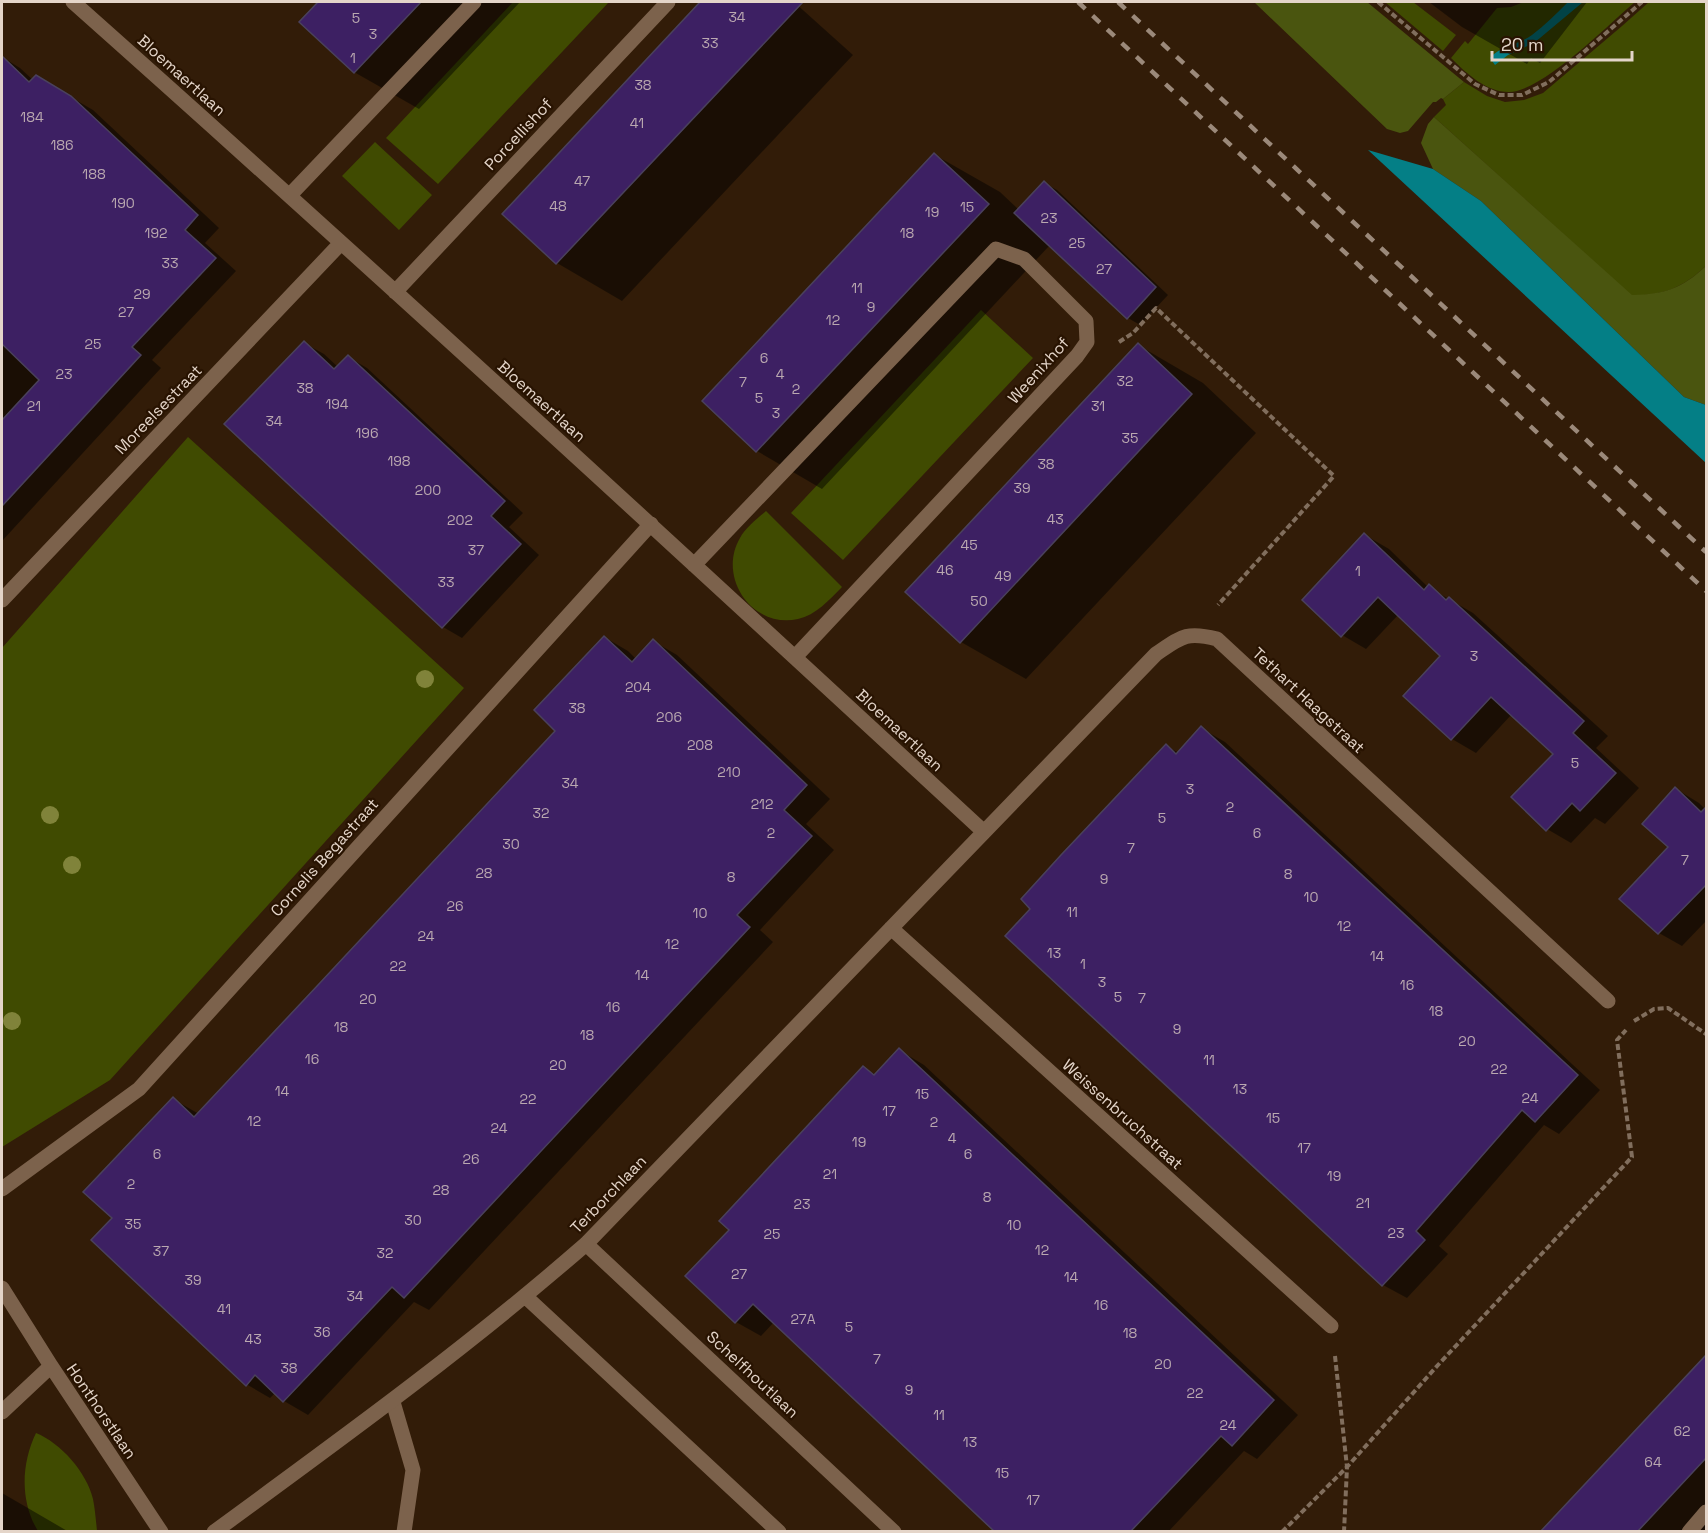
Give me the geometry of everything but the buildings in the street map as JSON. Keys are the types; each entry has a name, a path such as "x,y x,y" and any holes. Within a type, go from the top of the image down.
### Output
{"street":[{"name":"Bloemaertlaan","path":"72,2 290,195 984,832"},
{"path":"290,195 474,2"},
{"name":"Porcellishof","path":"395,292 668,2"},
{"name":"Moreelsestraat","path":"2,600 341,243"},
{"name":"Weenixhof","path":"694,565 996,249 1024,259 1086,321 1087,342 1077,356 795,657"},
{"name":"Cornelis Begastraat","path":"2,1189 139,1089 651,524"},
{"path":"984,832 1156,654 1181,637 1199,634 1209,637"},
{"name":"Tethart Haagstraat","path":"1209,637 1217,639 1608,1001"},
{"name":"Terborchlaan","path":"214,1532 393,1402 526,1297 586,1244 984,832"},
{"name":"Weissenbruchstraat","path":"891,928 1331,1326"},
{"name":"Schelfhoutlaan","path":"586,1244 894,1532"},
{"path":"2,1288 51,1366"},
{"path":"526,1297 779,1532"},
{"name":"Honthorstlaan","path":"2,1412 51,1366 160,1532"},
{"path":"393,1402 413,1470 404,1532"},
{"path":"1689,1532 1707,1512"}],"path":[{"path":"1378,2 1475,84 1499,95 1522,95 1549,82 1642,2"},
{"path":"1087,342 1112,347 1133,333 1156,308 1334,476 1222,599 1212,615 1209,637"},
{"path":"1282,1532 1347,1467 1438,1365 1632,1157 1617,1040 1632,1023 1654,1009 1668,1008 1707,1034"},
{"path":"1331,1326 1347,1467 1344,1532"}],"green space":[{"path":"513,2 609,2 438,184 386,138"},
{"path":"1254,2 1367,2 1464,82 1443,99 1433,102 1408,131 1400,133 1387,129"},
{"path":"1385,2 1413,2 1456,35 1443,51"},
{"path":"1524,2 1635,2 1575,55 1539,81 1523,89 1509,92 1492,89 1470,75 1451,58 1465,41 1468,44 1497,8 1511,7"},
{"path":"1649,2 1706,2 1706,266 1689,280 1672,289 1654,294 1632,296 1434,117 1446,105 1443,99 1464,82 1487,96 1505,102 1524,100 1543,93"},
{"path":"1434,117 1632,295 1672,289 1689,280 1706,266 1706,405 1684,397 1481,201 1433,169 1421,143 1428,124"},
{"path":"375,142 432,195 399,230 342,176"},
{"path":"981,310 1033,358 843,560 791,513"},
{"path":"188,437 464,688 110,1080 2,1147 2,648"},
{"path":"766,511 842,587 822,606 805,617 781,620 766,616 753,608 743,597 736,583 733,569 734,553 740,538 748,527"},
{"path":"36,1433 55,1444 79,1469 93,1499 97,1531 38,1531 28,1508 25,1483 27,1457"}],"water":[{"path":"1568,2 1583,2 1534,43 1508,55 1495,65 1490,58 1494,54 1532,35"},
{"path":"1368,150 1433,169 1481,201 1684,397 1706,405 1706,463"}],"railway":[{"path":"1078,2 1706,591"},
{"path":"1118,2 1706,552"}]}
